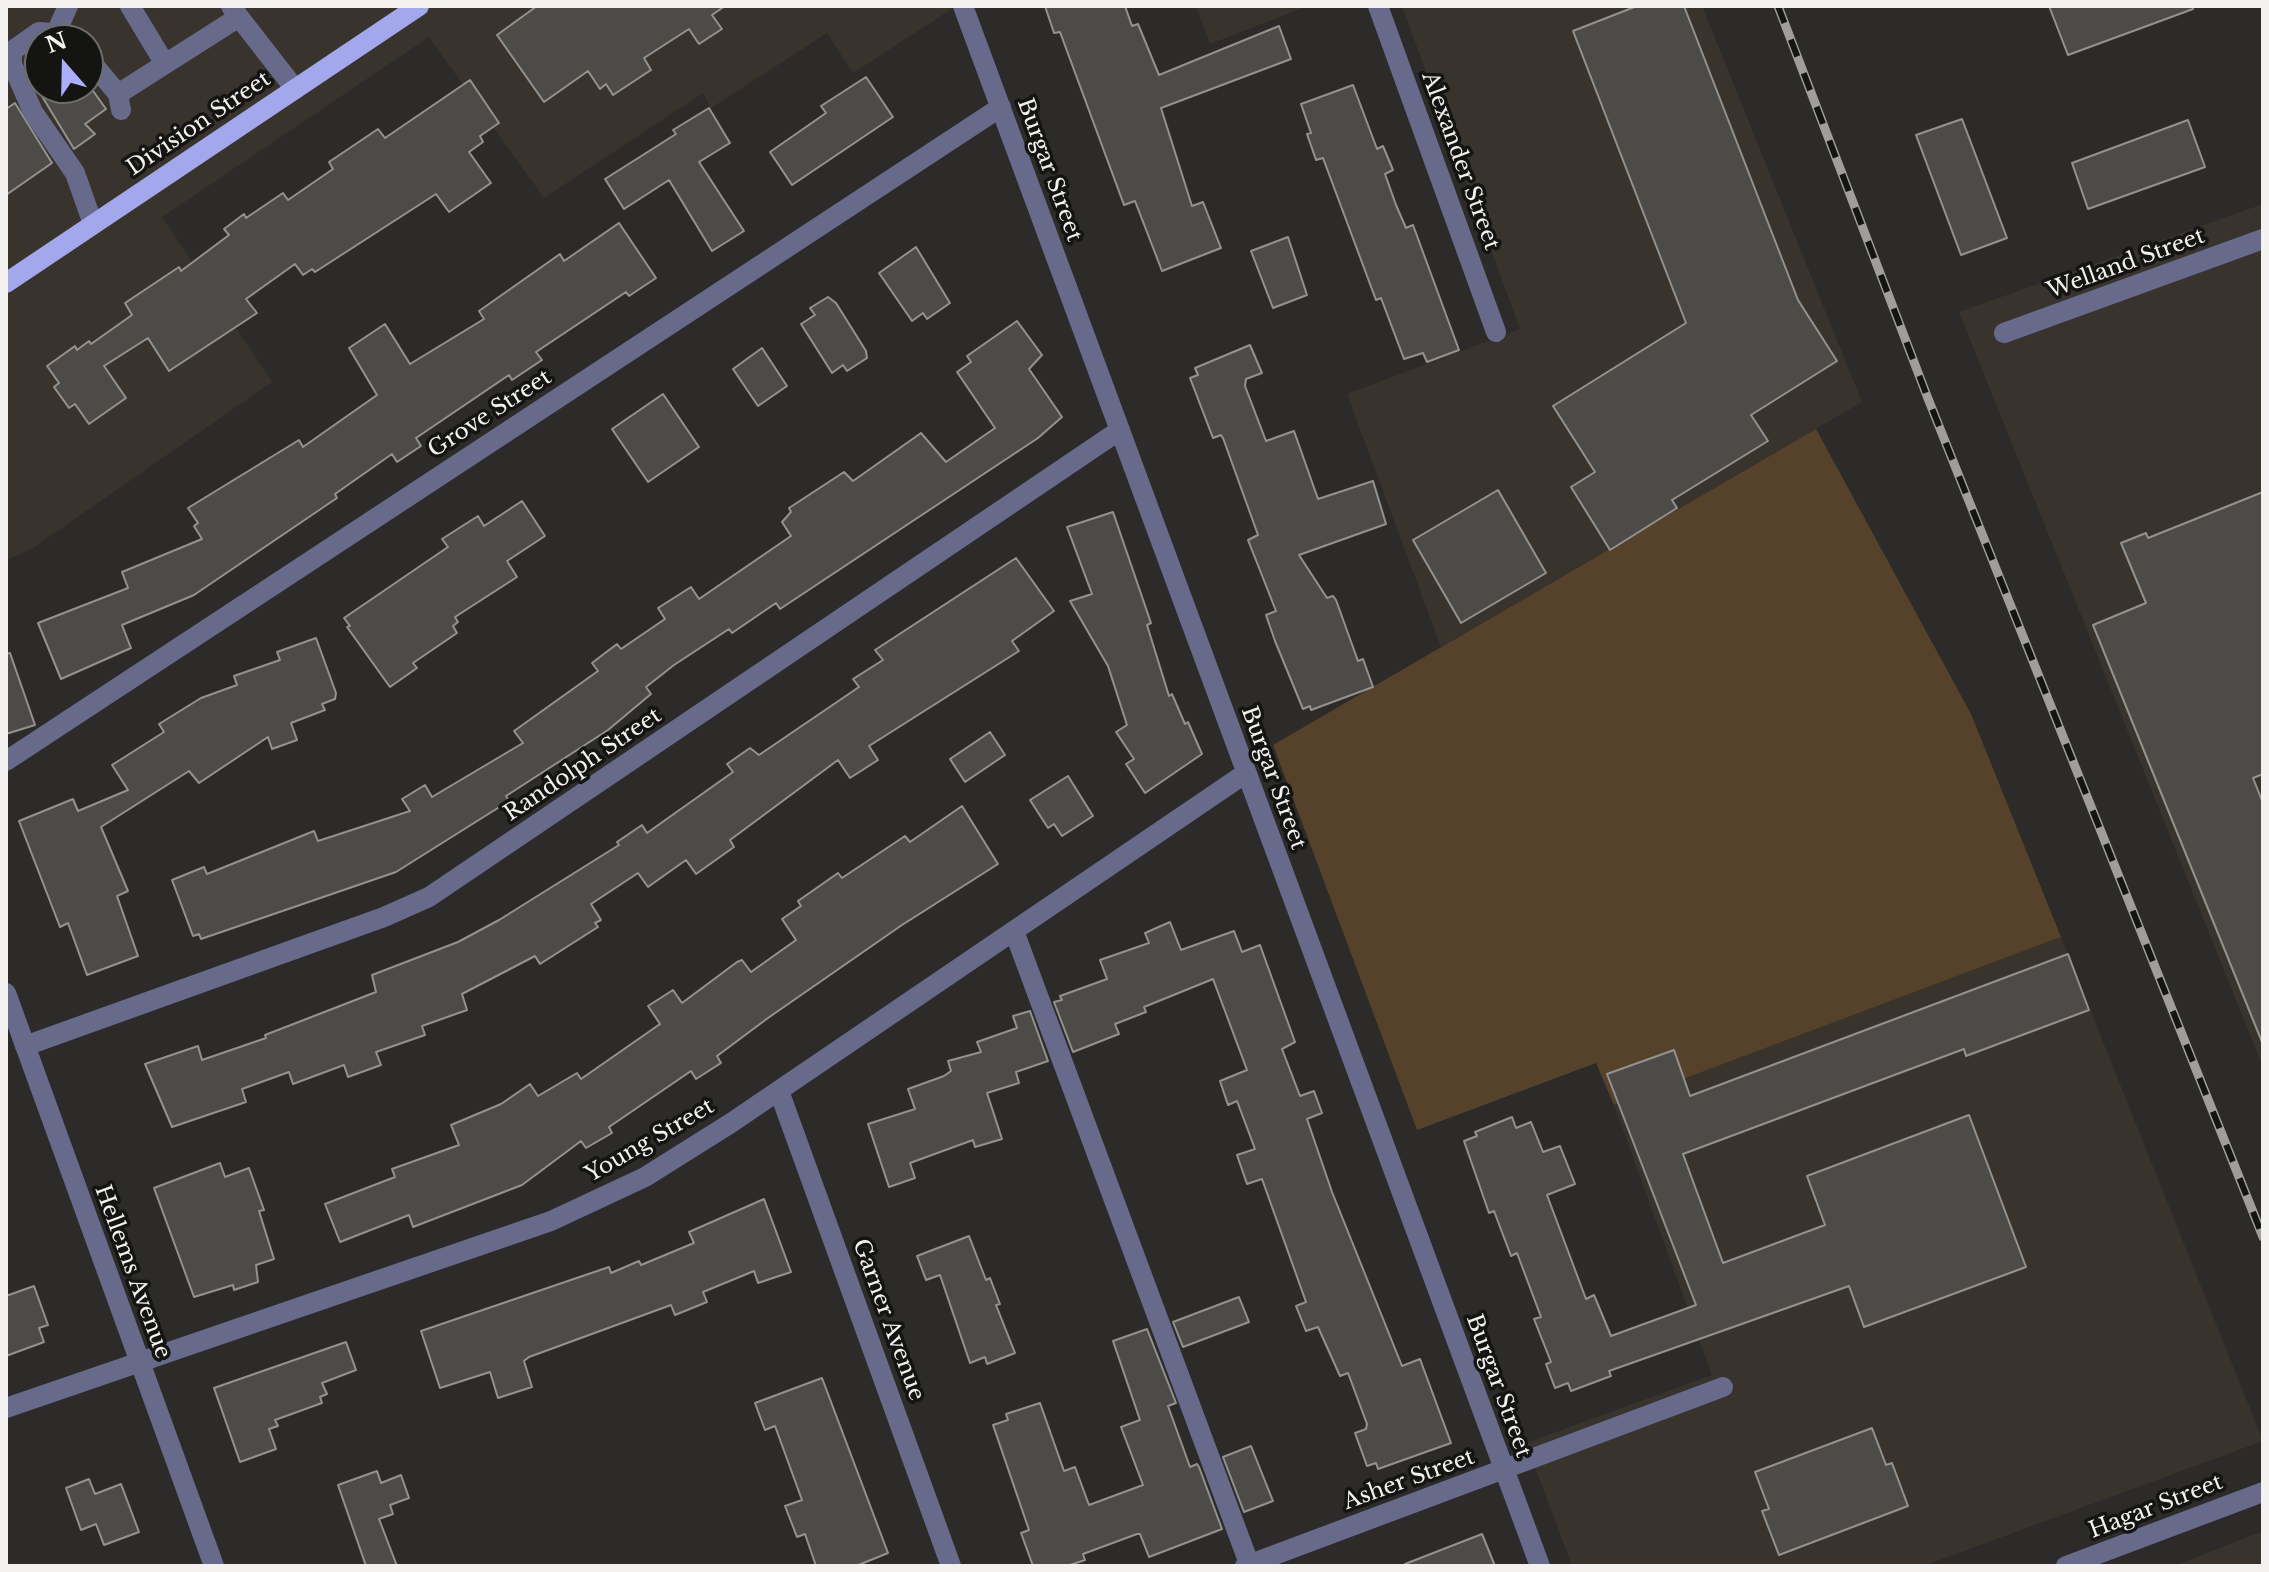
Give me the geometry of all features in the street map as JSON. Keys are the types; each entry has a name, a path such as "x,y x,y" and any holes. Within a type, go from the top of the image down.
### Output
{"main road":[{"name":"Division Street","path":"6,283 419,6"}],"street":[{"path":"130,6 165,64"},
{"name":"Burgar Street","path":"963,6 1540,1566"},
{"name":"Alexander Street","path":"1378,6 1496,332"},
{"path":"104,80 120,102 235,12 295,89"},
{"path":"24,43 12,51 12,64 24,91"},
{"path":"30,104 75,173 93,224"},
{"name":"Grove Street","path":"6,761 1001,107"},
{"name":"Welland Street","path":"2004,333 2263,239"},
{"name":"Randolph Street","path":"25,1046 384,917 429,897 1120,430"},
{"name":"Young Street","path":"6,1408 551,1221 645,1177 779,1091 1246,773"},
{"path":"1014,931 1248,1566"},
{"name":"Hellems Avenue","path":"6,993 214,1566"},
{"name":"Garner Avenue","path":"779,1091 951,1566"},
{"name":"Asher Street","path":"1248,1566 1723,1387"},
{"name":"Hagar Street","path":"2066,1566 2263,1492"}],"shaded area":[{"path":"6,6 956,6 853,73 827,33 711,108 703,93 544,198 429,37 162,217 272,382 30,550 6,560"},
{"path":"1196,6 1308,6 1210,44"},
{"path":"1402,6 1702,6 1862,402 1441,647 1347,394 1520,329"},
{"path":"2263,204 2263,1067 1959,312"},
{"path":"1816,429 1971,714 2061,937 1614,1105 1596,1063 1417,1130 1273,745"},
{"path":"2061,937 2263,1441 1923,1566 1572,1566 1526,1443 1712,1375 1614,1105"},
{"path":"2263,1531 2263,1566 2174,1566"}],"building":[{"path":"537,6 725,6 712,15 722,29 699,44 689,29 644,58 651,70 613,95 606,84 600,89 588,71 544,102 497,35"},
{"path":"1045,6 1125,6 1132,26 1138,24 1159,75 1279,26 1291,59 1161,108 1192,206 1203,202 1221,248 1162,271 1135,201 1124,205 1060,32 1054,33"},
{"path":"1637,6 1684,6 1798,300 1837,361 1751,415 1768,441 1672,500 1677,508 1610,550 1571,487 1595,472 1553,406 1686,323 1573,31"},
{"path":"2049,6 2192,6 2193,9 2068,55"},
{"path":"866,77 893,117 792,185 770,152 826,113 821,106"},
{"path":"470,80 499,123 480,136 483,142 469,152 491,183 449,212 436,194 315,272 312,269 303,275 295,264 246,299 257,313 169,371 148,338 104,366 126,398 89,424 75,404 69,408 54,387 59,383 47,366 75,346 77,350 89,341 91,344 132,315 125,303 179,267 181,271 229,235 224,229 244,214 246,218 283,193 288,200 333,169 329,162 378,129 385,138"},
{"path":"1353,85 1377,149 1383,146 1393,170 1385,174 1396,205 1406,228 1413,225 1459,350 1427,362 1423,353 1404,359 1381,298 1376,300 1323,158 1316,160 1307,134 1311,133 1301,104"},
{"path":"15,103 52,163 6,195 6,109"},
{"path":"47,104 102,104 106,109 85,124 95,134 74,149"},
{"path":"709,108 730,143 699,162 744,231 712,251 669,180 624,209 605,179 676,134 673,130"},
{"path":"1962,119 2007,238 1961,255 1916,135"},
{"path":"2188,120 2205,167 2088,209 2072,163"},
{"path":"619,223 656,278 629,296 626,292 536,352 542,360 512,380 509,375 416,438 421,446 397,462 392,454 335,494 337,498 194,595 122,625 131,648 61,679 38,623 128,588 122,572 202,539 194,526 198,523 188,508 299,440 303,447 377,395 349,348 385,324 410,364 484,319 479,311 560,254 564,261"},
{"path":"1288,237 1307,295 1273,308 1251,251"},
{"path":"916,247 950,303 927,319 923,313 912,321 879,273"},
{"path":"828,297 836,303 866,351 867,358 847,371 843,365 832,373 801,324 815,315 810,308"},
{"path":"1017,321 1042,355 1029,369 1062,417 1038,438 780,609 776,603 732,633 729,629 674,665 646,687 651,694 608,730 506,796 509,801 396,872 201,939 199,934 193,936 172,880 204,867 207,874 314,831 318,841 410,811 402,799 425,785 432,797 523,743 514,731 598,671 592,663 617,644 621,649 665,619 658,608 691,587 699,599 791,536 782,522 791,512 789,508 844,472 853,481 921,433 946,462 995,428 957,372 971,362 967,356"},
{"path":"1250,345 1262,373 1246,379 1245,386 1266,441 1294,431 1318,499 1373,481 1386,524 1299,555 1327,598 1333,596 1336,600 1358,661 1363,659 1373,687 1311,710 1310,706 1303,709 1266,615 1276,611 1248,540 1258,535 1223,438 1221,435 1213,438 1190,378 1198,375 1195,368"},
{"path":"762,348 787,386 758,406 733,369"},
{"path":"663,394 699,447 648,482 612,429"},
{"path":"1498,490 1546,573 1461,623 1413,540"},
{"path":"2263,492 2263,774 2253,778 2263,803 2262,1042 2093,625 2146,603 2121,543 2146,533 2148,538"},
{"path":"522,501 545,536 507,561 517,577 455,617 458,622 453,626 457,633 413,663 417,668 390,687 347,627 350,626 344,618 448,547 442,539 478,516 484,526"},
{"path":"1113,512 1151,623 1147,625 1169,696 1172,694 1185,724 1188,722 1202,754 1145,793 1126,764 1134,759 1116,732 1127,725 1108,666 1070,601 1092,594 1067,527"},
{"path":"1016,558 1054,611 1012,641 1019,651 869,746 878,760 850,778 838,760 730,840 734,847 696,874 686,860 648,887 638,873 591,904 601,920 595,923 598,927 540,964 535,956 462,994 467,1010 422,1026 425,1035 376,1052 381,1065 348,1077 344,1065 293,1084 289,1072 242,1089 246,1102 172,1127 145,1064 198,1046 202,1060 266,1038 265,1035 376,992 372,975 458,942 619,845 617,842 642,825 647,833 733,772 727,764 750,748 759,755 859,687 853,679 883,660 875,650"},
{"path":"316,638 336,693 335,699 322,704 325,710 291,723 297,740 272,749 268,737 199,783 189,771 101,827 128,891 117,896 138,956 87,975 68,923 60,927 19,821 73,799 78,811 128,790 112,765 164,732 159,724 201,698 237,685 234,676 280,660 277,652"},
{"path":"10,653 35,725 6,734 6,654"},
{"path":"990,732 1005,755 965,782 950,759"},
{"path":"1068,776 1093,816 1062,836 1054,824 1048,828 1030,800"},
{"path":"962,806 998,864 902,925 768,1018 717,1056 721,1063 696,1079 691,1071 609,1127 612,1133 586,1148 581,1141 522,1185 413,1227 409,1215 340,1242 325,1204 395,1177 392,1169 459,1145 451,1125 501,1104 530,1084 538,1096 577,1073 581,1079 660,1024 648,1006 673,990 682,1003 742,960 751,972 796,940 782,919 801,906 798,901 838,873 842,878 905,836 910,842"},
{"path":"1170,922 1181,950 1234,931 1242,952 1260,945 1295,1042 1282,1049 1300,1096 1314,1091 1322,1113 1307,1119 1332,1192 1402,1366 1420,1359 1451,1443 1378,1469 1376,1463 1367,1466 1355,1433 1366,1429 1367,1424 1348,1373 1340,1376 1318,1327 1306,1331 1296,1306 1306,1302 1262,1179 1247,1184 1237,1155 1255,1149 1237,1101 1228,1105 1220,1081 1247,1070 1213,979 1144,1007 1146,1012 1115,1024 1119,1034 1073,1052 1054,1002 1062,1000 1060,996 1107,979 1100,960 1149,943 1145,933"},
{"path":"2068,954 2089,1010 1966,1056 1964,1049 1683,1154 1723,1263 1825,1225 1807,1176 1969,1115 2026,1267 1864,1327 1849,1286 1609,1371 1611,1376 1571,1391 1568,1383 1555,1388 1546,1364 1551,1362 1534,1319 1541,1317 1517,1253 1511,1256 1494,1211 1489,1213 1464,1141 1477,1136 1475,1132 1512,1117 1516,1128 1531,1122 1543,1152 1560,1146 1575,1184 1547,1195 1586,1299 1594,1295 1611,1336 1696,1305 1607,1074 1674,1050 1690,1096"},
{"path":"1030,1011 1048,1061 1016,1072 1019,1083 987,1093 1002,1139 975,1147 973,1140 910,1163 915,1178 889,1187 868,1124 915,1109 908,1089 944,1076 951,1071 948,1061 981,1052 977,1042 1017,1028 1013,1016"},
{"path":"220,1163 225,1177 249,1168 264,1210 259,1211 274,1259 256,1265 258,1282 234,1290 233,1285 194,1297 154,1188"},
{"path":"764,1199 791,1272 758,1283 754,1271 703,1292 707,1302 675,1315 671,1305 529,1357 524,1361 532,1387 498,1398 490,1372 440,1388 421,1331 609,1267 611,1273 639,1261 641,1265 694,1243 689,1232"},
{"path":"969,1236 986,1280 990,1278 1000,1304 996,1305 1015,1353 987,1364 985,1357 970,1363 940,1275 926,1280 917,1256"},
{"path":"34,1286 48,1325 39,1328 44,1342 6,1356 6,1296"},
{"path":"1239,1297 1249,1322 1183,1347 1173,1322"},
{"path":"1147,1329 1176,1403 1168,1406 1190,1467 1197,1464 1199,1467 1222,1529 1149,1557 1140,1534 1137,1534 1083,1554 1085,1560 1067,1566 1033,1566 1021,1533 1029,1530 993,1425 1008,1420 1006,1414 1040,1403 1064,1471 1075,1467 1089,1505 1143,1485 1121,1427 1140,1420 1113,1341"},
{"path":"346,1342 356,1370 322,1383 327,1394 320,1397 322,1403 275,1420 278,1426 269,1429 276,1449 240,1462 214,1388"},
{"path":"822,1378 888,1553 856,1566 816,1566 805,1534 797,1537 785,1506 802,1500 775,1426 765,1430 755,1403"},
{"path":"1872,1428 1886,1465 1892,1463 1908,1506 1779,1555 1762,1511 1769,1509 1755,1472"},
{"path":"1251,1446 1273,1501 1244,1512 1223,1457"},
{"path":"377,1471 381,1483 401,1475 409,1498 390,1505 393,1514 379,1519 397,1566 366,1566 338,1485"},
{"path":"89,1479 95,1494 121,1484 139,1532 104,1545 96,1524 81,1530 66,1488"},
{"path":"1482,1534 1495,1566 1405,1566 1405,1564"}],"railway":[{"path":"1778,6 1927,396 2263,1237"}]}
